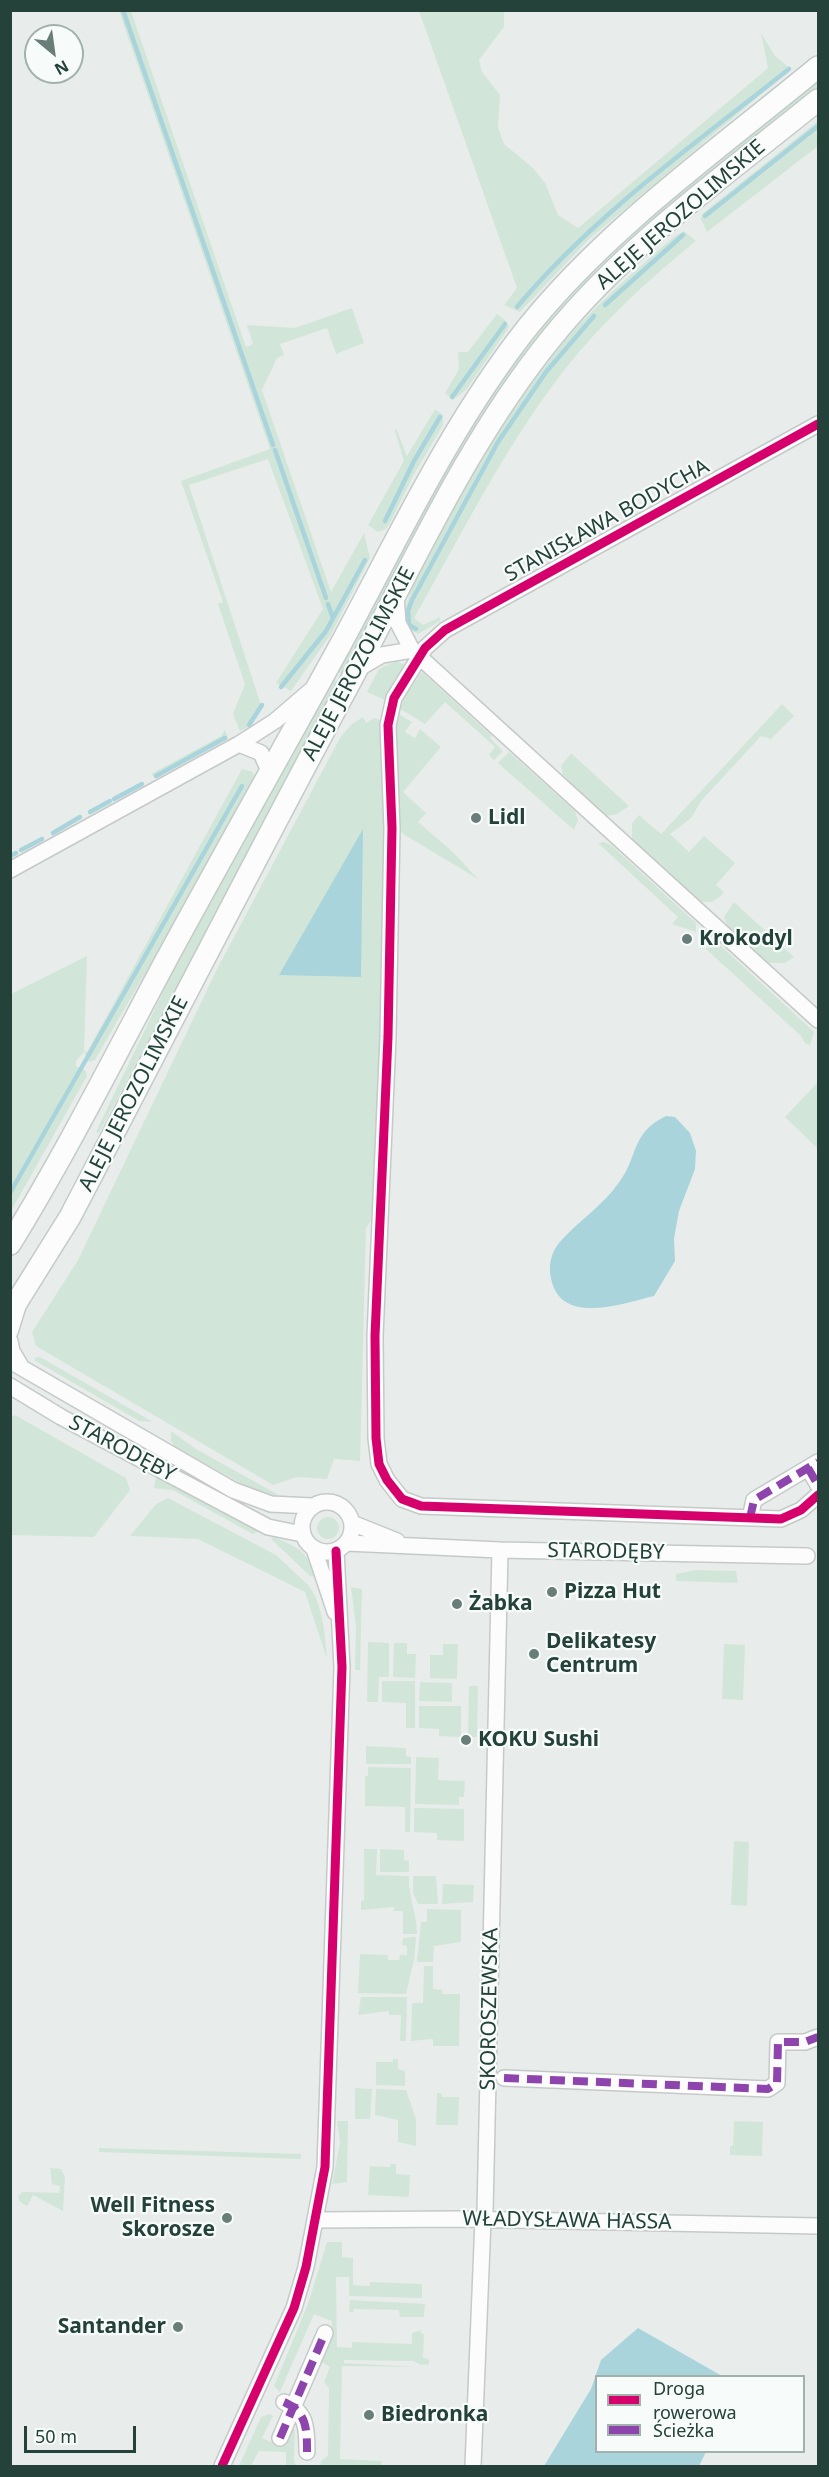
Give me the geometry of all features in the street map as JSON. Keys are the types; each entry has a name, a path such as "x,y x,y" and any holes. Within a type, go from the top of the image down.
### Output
{"main road":[{"name":"ALEJE JEROZOLIMSKIE","path":"10,1244 62,1156 450,442 482,390 533,321 565,284 620,230 819,67"},
{"name":"ALEJE JEROZOLIMSKIE","path":"16,1304 70,1217 396,593 483,434 522,375 555,333 602,281 645,242 819,100"}],"street":[{"name":"STANISŁAWA BODYCHA","path":"819,424 445,630 416,654 394,698 388,714 392,828 388,1059 375,1336 376,1438 379,1464 387,1480 402,1498 421,1506 750,1518 788,1517 819,1495"},
{"path":"396,593 398,623 416,654 819,1020"},
{"path":"356,670 382,655 416,654"},
{"path":"10,870 239,744 275,721 321,680"},
{"path":"239,744 261,753 270,773"},
{"path":"10,1332 16,1304"},
{"name":"STARODĘBY","path":"10,1341 16,1364 233,1490 271,1504 312,1506"},
{"name":"STARODĘBY","path":"10,1386 61,1417 268,1527 302,1534"},
{"path":"750,1518 754,1500 813,1465 819,1485"},
{"path":"314,1549 325,1552 341,1547 352,1533 352,1523 341,1506 327,1502 312,1506 302,1518 302,1534 314,1549 342,1630"},
{"name":"STARODĘBY","path":"352,1523 405,1544"},
{"name":"STARODĘBY","path":"341,1547 405,1544 500,1550 807,1556"},
{"path":"222,2466 294,2308 316,2220 326,2158 342,1630 341,1547"},
{"name":"SKOROSZEWSKA","path":"473,2466 485,2211 500,1550"},
{"path":"504,2078 768,2089 777,2083 778,2042 805,2042 819,2037"},
{"name":"WŁADYSŁAWA HASSA","path":"316,2220 483,2220 819,2226"},
{"path":"280,2438 289,2404 325,2333"},
{"path":"289,2404 306,2421 307,2452"}],"green space":[{"path":"119,11 131,11 246,347 253,344 247,325 295,328 352,308 364,343 336,354 327,328 280,344 284,355 277,358 262,390 331,592 364,533 370,558 331,634 291,691 276,683 323,609 268,459 189,485 261,705 250,726 240,731 233,714 245,684 218,604 223,602 181,481 270,449"},
{"path":"419,11 504,11 504,27 479,60 482,72 500,95 498,127 504,144 533,168 545,183 558,215 578,228 768,68 761,33 775,56 791,69 588,240 520,312 504,305 517,288"},
{"path":"818,80 818,90 686,197 596,276 343,675 335,670 458,445 485,402 546,320 576,286 641,223 711,164"},
{"path":"818,121 818,146 707,232 701,219 702,214"},
{"path":"684,231 696,241 627,301 595,334 544,397 504,458 414,618 423,625 440,617 440,621 418,634 407,628 403,614 412,587 491,441 509,413 548,360 593,310 675,236"},
{"path":"497,314 505,320 509,327 466,390 453,400 445,393 459,369 458,352 468,352"},
{"path":"435,409 443,415 443,425 413,476 390,523 386,529 378,532 368,525 404,461 396,428 407,456"},
{"path":"396,661 409,667 387,701 367,692 379,669"},
{"path":"422,672 492,736 490,738 503,751 494,760 489,755 495,747 445,702 425,724 397,707"},
{"path":"331,678 339,683 99,1133 96,1132 174,969"},
{"path":"782,704 794,716 771,739 761,736 702,800 691,818 670,834 689,852 704,836 735,863 716,885 724,892 716,900 699,901 632,839 632,823 639,815 661,834"},
{"path":"395,712 412,722 405,732 415,738 420,729 441,747 403,792 426,813 418,822 453,852 478,879 403,834 399,828"},
{"path":"363,717 366,723 374,718 381,720 385,741 386,827 376,1211 366,1229 360,1461 334,1459 327,1479 297,1477 273,1485 36,1346 32,1332 78,1260 217,969 341,736 352,724"},
{"path":"225,730 228,738 156,778 151,774 221,736"},
{"path":"509,752 575,811 578,820 574,830 498,763"},
{"path":"571,753 629,806 617,814 606,816 563,775 561,766"},
{"path":"242,769 253,772 255,780 197,886 95,1060 89,1062 84,1052 76,1061 76,1066 86,1071 87,1076 11,1211 11,994 87,956 84,1051 87,1052"},
{"path":"604,842 611,845 696,923 696,932 672,924 678,917 598,843"},
{"path":"734,902 794,957 785,963 769,963 728,928 724,917"},
{"path":"712,944 719,944 814,1032 810,1045 805,1043 801,1036 706,949"},
{"path":"818,1084 818,1149 785,1117"},
{"path":"36,1357 42,1358 153,1422 139,1421 34,1360"},
{"path":"15,1415 126,1478 130,1490 94,1537 11,1535 10,1418"},
{"path":"171,1431 196,1449 277,1494 276,1496 244,1485 175,1447 171,1441"},
{"path":"158,1477 260,1530 253,1534 173,1490 154,1488"},
{"path":"168,1498 276,1555 307,1584 320,1609 327,1659 305,1592 198,1539 130,1536 156,1504"},
{"path":"328,1517 336,1520 339,1528 336,1536 328,1539 320,1536 317,1528 320,1520"},
{"path":"273,1536 300,1550 316,1577 310,1576 271,1539"},
{"path":"696,1570 736,1571 738,1583 676,1581 676,1574"},
{"path":"351,1587 362,1589 360,1670 355,1670 356,1626"},
{"path":"368,1642 389,1643 389,1677 379,1677 378,1702 367,1702"},
{"path":"394,1643 407,1643 407,1654 416,1654 415,1678 393,1677"},
{"path":"443,1644 458,1644 457,1679 430,1678 430,1655 443,1655"},
{"path":"724,1644 745,1645 743,1700 722,1699"},
{"path":"382,1681 415,1681 415,1728 406,1728 406,1703 382,1702"},
{"path":"420,1682 452,1683 452,1702 419,1701"},
{"path":"469,1686 478,1686 477,1737 468,1737"},
{"path":"419,1706 461,1706 461,1737 439,1736 439,1729 419,1728"},
{"path":"366,1746 406,1748 406,1756 411,1757 411,1764 366,1764"},
{"path":"416,1757 439,1758 438,1780 465,1781 464,1797 459,1797 459,1805 415,1804"},
{"path":"368,1767 411,1768 410,1832 405,1832 405,1807 365,1806 365,1776 368,1776"},
{"path":"414,1808 464,1809 464,1841 437,1840 437,1833 414,1832"},
{"path":"734,1841 749,1842 747,1906 731,1905"},
{"path":"364,1849 377,1849 376,1875 409,1876 417,1934 403,1934 403,1911 394,1911 394,1907 361,1910 361,1901 364,1900"},
{"path":"380,1849 404,1850 404,1860 409,1861 409,1872 380,1872"},
{"path":"413,1876 436,1876 438,1904 418,1904 413,1893"},
{"path":"443,1884 474,1885 473,1902 442,1904"},
{"path":"427,1909 461,1910 461,1942 434,1946 433,1962 417,1962 421,1922 427,1922"},
{"path":"416,1937 414,1960 406,1994 358,1993 360,1954 388,1955 388,1960 399,1960 400,1955 407,1955 407,1946 402,1945 403,1938"},
{"path":"424,1966 433,1966 433,1989 442,1990 442,1994 460,1994 459,2046 433,2046 433,2039 411,2041 412,2003 423,2003"},
{"path":"361,1997 407,1997 406,2041 400,2041 401,2015 389,2015 389,2011 358,2015"},
{"path":"393,2059 398,2059 398,2069 405,2071 405,2086 376,2085 376,2062 393,2062"},
{"path":"355,2088 372,2089 370,2119 355,2119"},
{"path":"376,2089 406,2090 416,2119 416,2146 398,2142 398,2120 375,2115"},
{"path":"437,2093 441,2093 442,2097 459,2097 458,2125 436,2125"},
{"path":"337,2121 348,2121 347,2182 332,2184 340,2143"},
{"path":"734,2121 763,2122 762,2156 730,2155 730,2146 733,2146"},
{"path":"99,2148 301,2154 301,2159 99,2152"},
{"path":"391,2164 396,2164 396,2174 410,2175 409,2197 368,2195 370,2166 390,2167"},
{"path":"50,2168 61,2169 65,2177 63,2211 33,2195 27,2206 20,2202 18,2196 22,2192 59,2193 60,2186 52,2184"},
{"path":"327,2242 342,2242 342,2257 353,2258 353,2285 370,2286 370,2282 422,2284 422,2298 349,2296 349,2277 336,2277 337,2347 352,2348 352,2342 412,2344 412,2333 421,2330 424,2334 423,2358 429,2359 429,2364 421,2365 413,2361 344,2360 344,2363 416,2367 342,2366 340,2459 382,2461 381,2466 320,2466 322,2460 328,2456 329,2388 324,2382 330,2367 320,2361 332,2334 332,2321 314,2314 280,2392 274,2386 308,2304"},
{"path":"350,2300 425,2304 424,2317 400,2317 399,2310 354,2309 353,2312 349,2312"},
{"path":"269,2414 273,2416 262,2438 276,2444 286,2445 292,2427 295,2430 294,2461 296,2466 286,2466 286,2452 259,2451 251,2466 239,2466 261,2417"}],"water":[{"path":"363,829 361,977 279,975"},
{"path":"666,1116 675,1117 690,1133 696,1151 695,1169 679,1211 674,1238 675,1261 654,1296 595,1308 580,1307 567,1302 557,1293 551,1278 550,1264 554,1251 566,1235 613,1190 626,1171 641,1137"},
{"path":"638,2328 720,2375 596,2375 601,2360"},
{"path":"595,2377 595,2453 706,2453 699,2466 544,2466 591,2389"}],"waterway":[{"path":"123,10 273,445"},
{"path":"517,307 579,241 647,181 789,69"},
{"path":"705,216 818,126"},
{"path":"605,305 683,235"},
{"path":"416,629 409,625 408,611 412,600 498,442 546,372 594,316"},
{"path":"452,397 505,324"},
{"path":"385,521 414,461 440,417"},
{"path":"275,450 326,598"},
{"path":"281,687 326,631 365,560"},
{"path":"328,604 333,618"},
{"path":"249,725 262,705"},
{"path":"156,776 225,738"},
{"path":"114,799 142,784"},
{"path":"10,1193 242,786"},
{"path":"90,812 110,801"},
{"path":"53,833 80,817"},
{"path":"21,850 42,839"},
{"path":"10,856 16,853"}],"marked path":[{"path":"750,1518 754,1500 818,1462"},
{"path":"808,1468 818,1485"},
{"path":"504,2078 768,2089 777,2083 778,2042 805,2042 818,2037"},
{"path":"280,2438 325,2333"},
{"path":"284,2402 292,2406 304,2422 307,2452"}],"cycle path":[{"path":"818,424 445,630 425,648 394,698 388,725 392,828 388,1037 375,1336 376,1438 379,1464 387,1480 402,1499 421,1506 781,1519 801,1510 818,1495"},
{"path":"222,2466 294,2308 306,2267 325,2167 342,1667 336,1551"}],"place":[{"name":"Lidl","path":"476,818"},
{"name":"Krokodyl","path":"687,939"},
{"name":"Pizza Hut","path":"552,1592"},
{"name":"Żabka","path":"457,1604"},
{"name":"Delikatesy Centrum","path":"534,1654"},
{"name":"KOKU Sushi","path":"466,1740"},
{"name":"Well Fitness Skorosze","path":"227,2218"},
{"name":"Santander","path":"178,2327"},
{"name":"Biedronka","path":"369,2415"}]}
